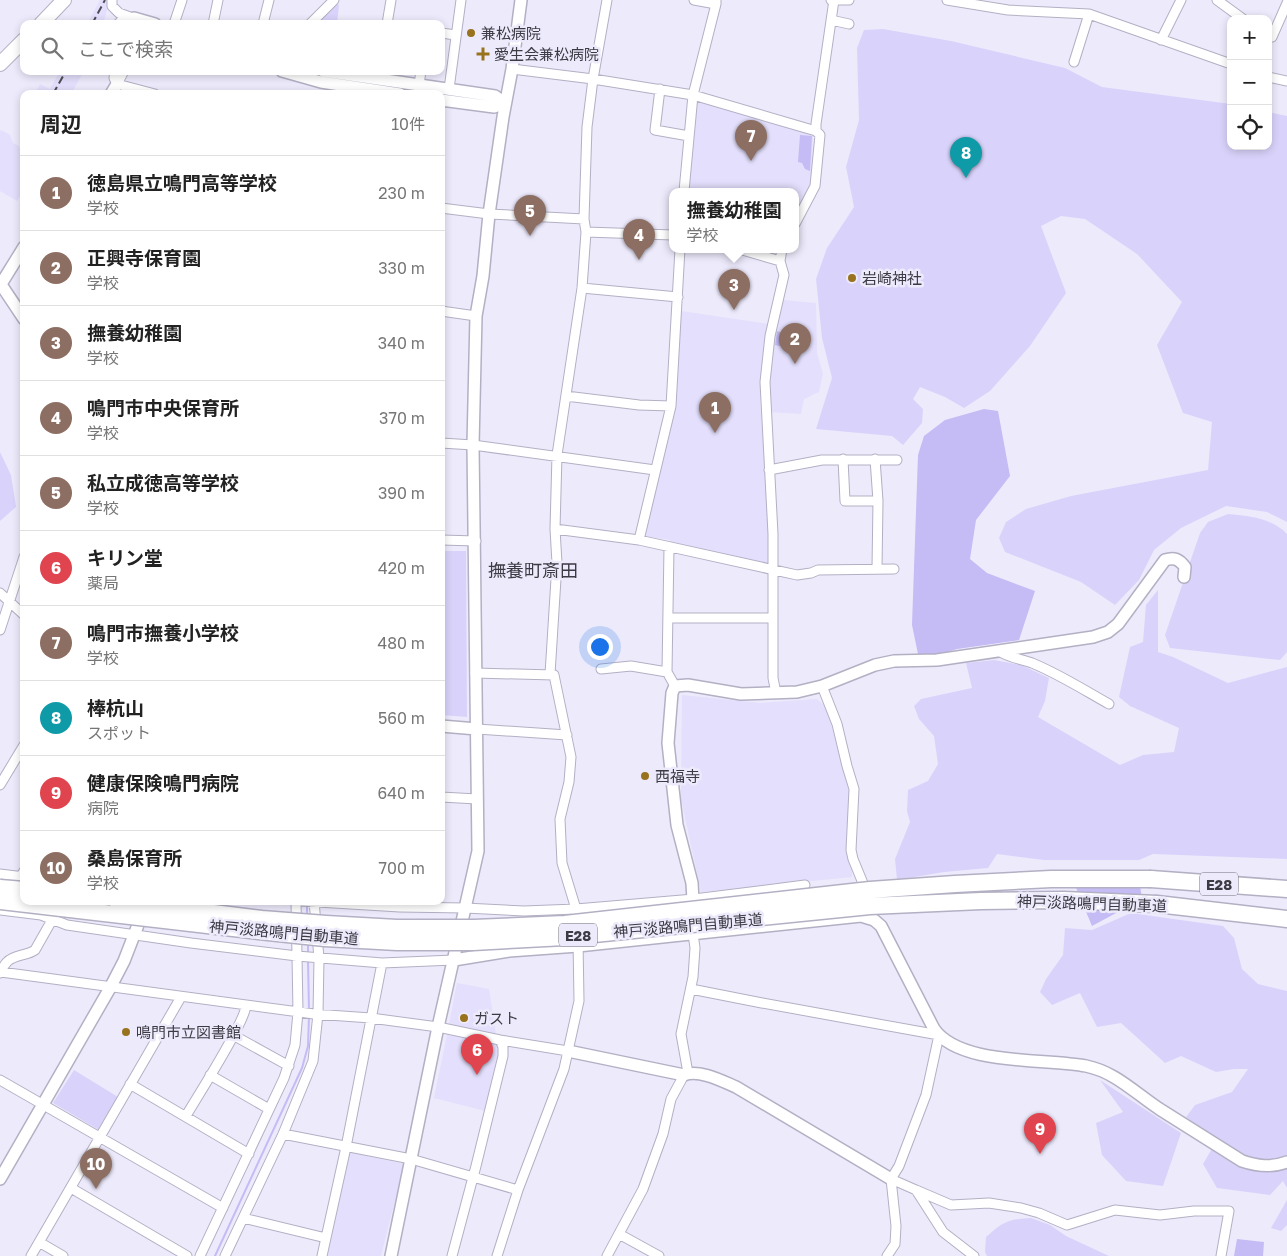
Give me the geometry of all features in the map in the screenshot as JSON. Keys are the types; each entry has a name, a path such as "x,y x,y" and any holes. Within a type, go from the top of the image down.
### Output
{"highway":[{"path":"43,20 59,1"},
{"path":"0,64 20,44"},
{"name":"神戸淡路鳴門自動車道","path":"149,905 262,919 326,924 397,928 474,928 565,924 870,890 1051,879 1151,880 1287,889"},
{"path":"0,888 20,880"},
{"name":"神戸淡路鳴門自動車道","path":"1,907 325,938 397,942 473,942 565,937 870,906 962,902 1064,900 1157,904 1287,919"}],"street":[{"path":"112,0 112,6 115,10 136,20"},
{"path":"175,20 182,0"},
{"path":"214,20 218,0"},
{"path":"264,20 269,0"},
{"path":"314,20 334,0"},
{"path":"388,20 391,0"},
{"path":"449,89 461,0"},
{"path":"391,1256 438,1027 478,851 478,729 475,673 476,540 473,444 476,316 483,276 489,214 521,0"},
{"path":"550,674 557,563 554,528 557,455 582,288 586,232 584,219 587,127 593,79 607,0"},
{"path":"684,188 694,95 716,2 694,0"},
{"path":"816,131 832,20 833,0 849,0"},
{"path":"947,0 1008,10 1089,14 1227,63"},
{"path":"1008,10 1010,0"},
{"path":"1161,40 1181,0"},
{"path":"1217,0 1238,15"},
{"path":"1272,37 1283,26 1287,4"},
{"path":"1074,62 1089,14"},
{"path":"125,20 130,17 140,20"},
{"path":"832,20 850,24"},
{"path":"445,34 456,35"},
{"path":"512,68 694,95 816,131 820,135 815,186 799,216"},
{"path":"114,75 114,89"},
{"path":"114,89 122,75"},
{"path":"300,75 378,90"},
{"path":"322,80 381,75 419,85 495,96 505,103"},
{"path":"419,85 420,75"},
{"path":"1272,78 1287,81"},
{"path":"660,89 655,130 689,136"},
{"path":"445,101 494,107 505,103"},
{"path":"445,208 489,214 584,219"},
{"path":"586,232 669,235"},
{"path":"639,540 671,406 680,253"},
{"path":"753,253 780,261"},
{"path":"776,694 773,678 773,534 765,382 770,336 784,275 780,261 781,253"},
{"path":"20,255 0,283 20,313"},
{"path":"582,288 678,297"},
{"path":"445,312 476,316"},
{"path":"566,396 671,406"},
{"path":"445,443 473,444 655,470"},
{"path":"844,459 845,501 878,501"},
{"path":"875,459 878,501 877,569"},
{"path":"769,470 822,460 897,460"},
{"path":"554,528 639,540 797,575 818,570 894,569"},
{"path":"445,540 476,540"},
{"path":"669,547 667,672 675,686"},
{"path":"675,686 688,685 740,694 797,692 822,686 881,664 937,660 1093,638 1108,632 1118,624 1165,560 1173,558 1180,561 1185,567 1184,577"},
{"path":"0,630 20,569"},
{"path":"0,592 20,612"},
{"path":"668,618 773,618"},
{"path":"1000,651 1005,655 1031,662 1109,704"},
{"path":"600,669 631,666 667,672"},
{"path":"475,673 554,675 571,757 569,782 560,819 562,863 576,910 579,1001 564,1069 518,1190 497,1256"},
{"path":"607,1256 643,1189 663,1134 671,1099 686,1074 681,1034 691,989 695,948 693,934 694,899 692,883 676,825 668,743 672,693 675,686"},
{"path":"822,686 837,724 854,789 852,859 875,914 874,920"},
{"path":"445,726 566,735"},
{"path":"0,785 20,752"},
{"path":"445,797 477,799"},
{"path":"0,874 20,878"},
{"path":"20,883 1,907 41,915 67,925 191,943 309,957 382,963 454,960 509,951 578,946 861,916 874,920 881,926 939,1036 926,1095 899,1166 892,1178 896,1226 895,1244 887,1256"},
{"path":"416,905 524,911 576,910 694,899 805,885"},
{"path":"56,905 35,950 31,953 14,957 8,961 0,972 309,1013 371,1018 438,1027 686,1074 714,1077 736,1087 892,1178 952,1205 989,1204 1021,1208 1039,1213 1067,1225 1115,1210 1160,1215 1194,1211 1229,1211 1221,1256"},
{"path":"0,1179 110,988 124,961 145,905"},
{"path":"200,1256 289,1066 295,1045 309,1013 309,957 297,905"},
{"path":"225,1256 283,1134 313,1061 309,1013 309,957 314,905"},
{"path":"322,1256 382,963"},
{"path":"691,989 762,1004 939,1036 959,1048 983,1054 1009,1059 1087,1066 1119,1079 1159,1109 1242,1160 1255,1165 1269,1166 1287,1162"},
{"path":"31,1256 181,996"},
{"path":"186,1116 246,1011 246,1005"},
{"path":"233,1035 289,1066"},
{"path":"452,1256 503,1056 503,1047 500,1040"},
{"path":"210,1075 269,1109"},
{"path":"0,1080 223,1208"},
{"path":"130,1084 248,1154"},
{"path":"283,1134 411,1159 518,1190"},
{"path":"71,1188 187,1256"},
{"path":"916,1190 943,1232 974,1256"},
{"path":"243,1218 326,1238"},
{"path":"619,1234 659,1256"},
{"path":"39,1242 63,1256"}],"shaded area":[{"path":"100,0 110,0 104,20 89,20"},
{"path":"336,3 339,5 337,20 320,20"},
{"path":"883,29 951,41 1065,68 1102,87 1227,103 1227,150 1272,150 1272,113 1287,116 1287,522 1267,512 1226,506 1181,528 1154,550 1139,580 1115,605 1081,582 1005,552 999,538 1006,522 1026,509 1071,496 1208,470 1212,422 1183,413 1157,345 1182,302 1137,254 1085,219 1061,216 1041,226 1066,293 1030,346 990,391 964,408 945,397 920,387 913,399 923,409 922,423 903,445 892,436 816,429 832,378 822,338 816,279 827,248 854,207 846,167 859,120 857,48 864,30"},
{"path":"58,75 82,75 73,90 37,90 40,84 50,89"},
{"path":"696,101 813,131 811,188 799,210 799,188 688,188"},
{"path":"1,130 10,135 13,143 19,146 20,149 20,196 17,201 0,191"},
{"path":"800,135 812,136 810,171 805,169 802,163 798,162"},
{"path":"783,300 816,303 817,353 823,374 819,392 804,399 801,414 769,412 768,381 773,338"},
{"path":"681,311 769,324 760,402 768,500 768,565 671,543 670,540 642,534 676,403"},
{"path":"777,331 789,335 788,348 775,345"},
{"path":"984,409 998,411 1010,476 976,520 970,559 987,573 1035,591 1019,640 957,649 938,655 918,654 912,625 918,455 924,436 945,420"},
{"path":"0,452 11,475 16,507 0,521"},
{"path":"1228,514 1267,521 1287,534 1287,652 1280,660 1170,648 1165,635 1200,533 1208,522"},
{"path":"445,551 466,551 467,717 445,715"},
{"path":"1158,590 1158,652 1173,657 1228,683 1287,667 1287,859 1153,854 1139,860 1044,860 997,854 988,868 944,872 897,880 895,859 910,822 907,811 908,790 928,781 938,764 934,736 919,719 914,706 921,699 972,688 966,663 994,660 1021,665 1049,678 1045,701 1038,717 1120,765 1143,755 1174,752 1179,728 1130,706 1119,697 1130,647 1143,642 1146,605"},
{"path":"682,695 760,703 817,699 827,708 849,792 852,877 701,892 681,799"},
{"path":"1069,871 1138,872 1142,899 1092,926"},
{"path":"1131,913 1223,926 1234,938 1242,969 1258,984 1287,991 1287,1188 1283,1181 1270,1195 1217,1188 1203,1164 1217,1140 1186,1117 1195,1105 1232,1092 1248,1069 1216,1072 1181,1056 1165,1063 1121,1023 1097,1027 1080,993 1052,1005 1040,992 1046,979 1063,955 1065,928 1092,930"},
{"path":"457,983 489,989 496,1035 449,1024"},
{"path":"447,1035 497,1042 500,1049 485,1111 434,1098"},
{"path":"74,1070 118,1097 99,1130 53,1103"},
{"path":"1100,1080 1181,1133 1163,1186 1126,1181 1102,1155 1096,1123 1123,1112"},
{"path":"349,1152 404,1164 381,1256 326,1256"},
{"path":"1287,1200 1287,1225 1281,1231 1271,1228"},
{"path":"1031,1218 1050,1225 1066,1236 1109,1256 987,1256 985,1252 986,1237 1011,1220"},
{"path":"1237,1239 1264,1242 1263,1256 1234,1256"}],"waterway":[{"path":"307,905 307,916"},
{"path":"308,944 308,954"},
{"path":"308,961 309,1011"},
{"path":"215,1256 302,1068 308,1046 309,1016"}],"railway":[{"path":"94,20 105,0"},
{"path":"55,90 64,75"}],"place":[{"name":"兼松病院","path":"471,33"},
{"name":"愛生会兼松病院","path":"483,54"},
{"name":"鳴門市撫養小学校","path":"751,161"},
{"name":"棒杭山","path":"966,178"},
{"name":"私立成徳高等学校","path":"530,236"},
{"name":"鳴門市中央保育所","path":"639,260"},
{"name":"岩崎神社","path":"852,278"},
{"name":"撫養幼稚園","path":"734,310"},
{"name":"正興寺保育園","path":"795,364"},
{"name":"徳島県立鳴門高等学校","path":"715,433"},
{"name":"西福寺","path":"645,776"},
{"name":"ガスト","path":"464,1018"},
{"name":"鳴門市立図書館","path":"126,1032"},
{"name":"キリン堂","path":"477,1075"},
{"name":"健康保険鳴門病院","path":"1040,1154"},
{"name":"桑島保育所","path":"96,1189"}],"district":[{"name":"撫養町斎田","path":"533,570"}]}
